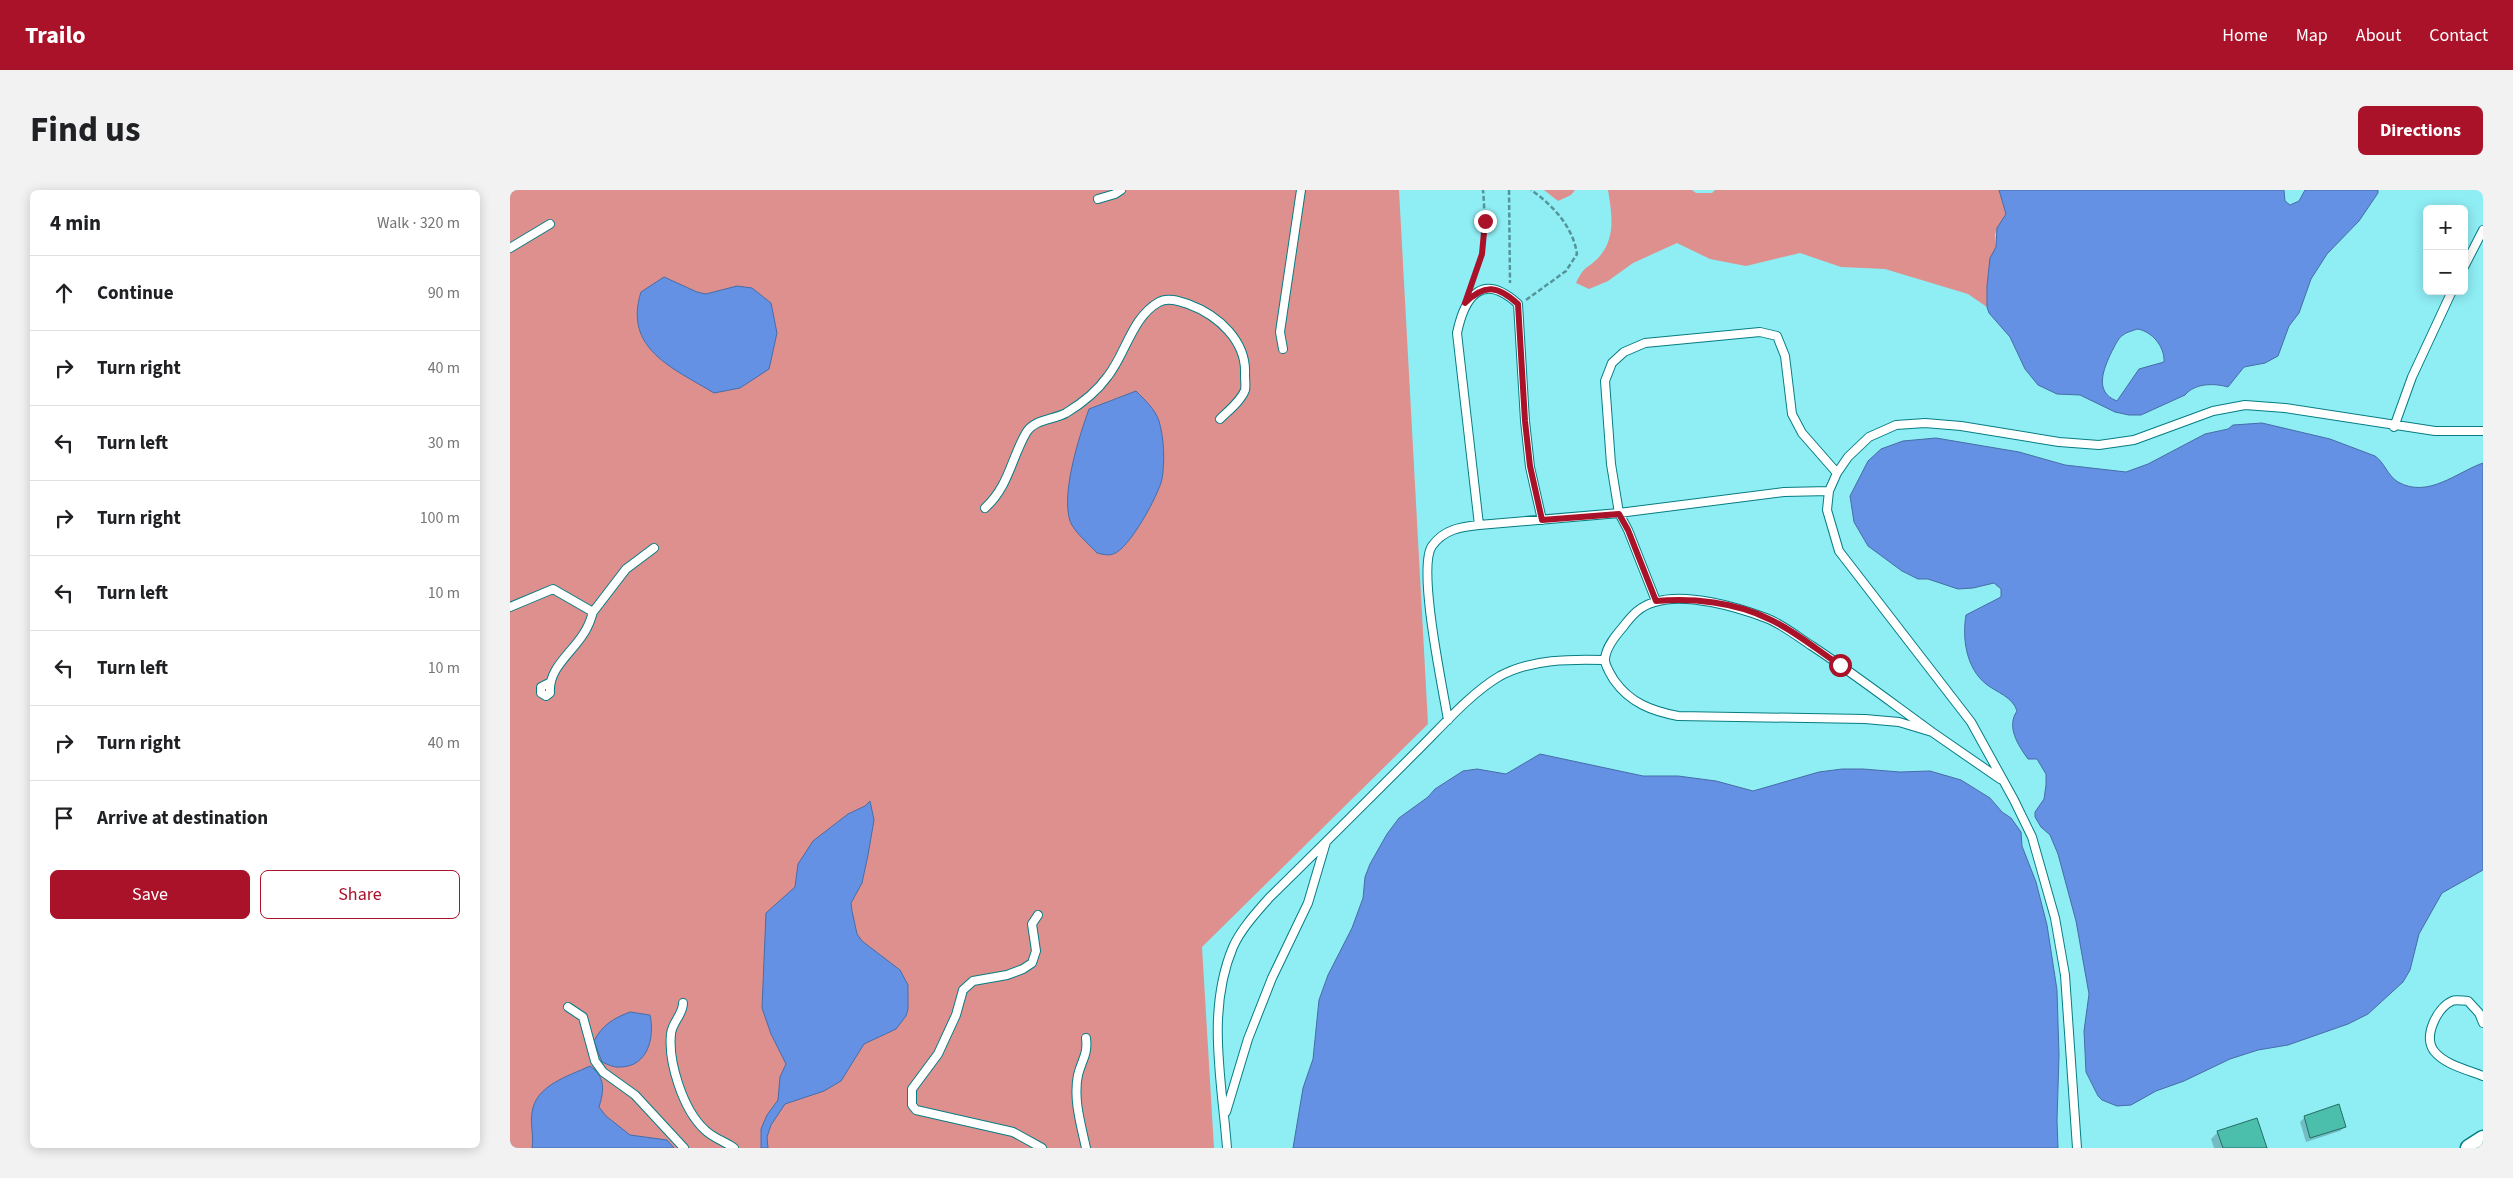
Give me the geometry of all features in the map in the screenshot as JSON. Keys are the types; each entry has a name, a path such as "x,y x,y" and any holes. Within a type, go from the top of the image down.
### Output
{"street":[{"path":"2469,1148 2483,1139"}],"lane":[{"path":"1098,199 1115,194 1121,190"},
{"path":"1284,349 1280,332 1301,190"},
{"path":"510,248 550,224"},
{"path":"2468,259 2483,230"},
{"path":"1479,525 1457,333 1465,303 1477,292 1492,289 1505,292 1518,304 1525,421 1530,466 1542,520"},
{"path":"2394,427 2412,377 2450,295"},
{"path":"985,508 996,497 1012,468 1027,431 1036,424 1064,414 1092,392 1108,376 1140,319 1151,307 1161,300 1176,300 1201,309 1225,326 1241,349 1246,368 1245,391 1220,419"},
{"path":"1656,601 1628,530 1619,514 1611,464 1605,381 1612,363 1624,352 1645,343 1760,332 1777,336 1785,356 1792,414 1802,433 1837,473"},
{"path":"2077,1148 2065,975 2055,918 2032,838 1971,722 1839,551 1827,510 1829,491 1837,473 1848,457 1869,437 1896,425 1925,423 1960,426 2058,442 2099,445 2134,440 2213,411 2245,405 2284,408 2394,427 2434,431 2483,431"},
{"path":"1448,720 1433,630 1427,559 1431,547 1441,536 1457,528 1479,525 1619,514 1784,492 1829,491"},
{"path":"549,683 555,670 584,633 593,612 626,569 654,548"},
{"path":"510,607 552,589 593,612"},
{"path":"1932,732 1899,722 1865,719 1678,716 1655,712 1634,701 1620,689 1610,675 1605,660 1610,645 1636,610 1656,601 1680,599 1707,602 1769,618 1855,674 1932,732 2002,780"},
{"path":"1226,1148 1217,1017 1222,982 1233,946 1246,926 1269,898 1448,720 1500,676 1522,667 1576,659 1605,660"},
{"path":"1224,1116 1248,1039 1272,978 1308,903 1326,842"},
{"path":"1038,915 1032,924 1036,951 1032,963 1023,970 1007,975 974,981 963,990 947,1036 929,1069 912,1090 910,1098 916,1110 1013,1132 1042,1148"},
{"path":"2483,1023 2480,1013 2468,1001 2454,1000 2440,1010 2430,1035 2433,1050 2443,1060 2483,1076"},
{"path":"682,1003 683,1010 674,1022 671,1032 672,1064 688,1104 702,1128 713,1138 734,1148"},
{"path":"568,1008 583,1017 595,1061 603,1072 635,1095 684,1148"},
{"path":"1086,1038 1087,1052 1078,1075 1078,1105 1086,1148"}],"path":[{"path":"1465,303 1482,254 1485,221 1483,190"},
{"path":"1509,190 1509,296"},
{"path":"1518,304 1566,271 1577,254 1573,237 1568,228 1556,212 1531,190"}],"shaded area":[{"path":"510,190 1399,190 1428,724 1202,947 1214,1148 510,1148"},
{"path":"1544,190 1575,190 1571,195 1558,201"},
{"path":"1608,190 1692,190 1696,193 1712,193 1715,190 1999,190 2006,214 1995,234 1996,247 1987,286 1987,307 1968,294 1885,269 1841,267 1800,253 1746,266 1710,259 1677,243 1633,263 1608,281 1589,289 1576,283 1584,270 1599,257 1608,242 1611,208"}],"water":[{"path":"1999,190 2284,190 2285,201 2290,205 2299,201 2305,190 2378,190 2378,193 2359,221 2327,254 2311,279 2299,313 2289,326 2278,356 2265,363 2244,367 2228,387 2217,385 2199,386 2185,395 2141,415 2115,412 2080,395 2057,394 2038,385 2025,369 2010,337 1989,313 1987,307 1990,258 1996,247 1997,228 2006,214","holes":["2137,329 2143,330 2160,345 2164,362 2139,369 2117,401 2105,392 2103,386 2106,365 2121,336"]},
{"path":"664,277 697,292 706,294 737,286 752,288 771,303 777,333 769,369 740,388 714,393 683,375 655,354 645,342 639,328 637,312 641,292"},
{"path":"1136,391 1146,401 1159,421 1164,450 1162,479 1142,521 1127,543 1113,554 1097,553 1078,534 1070,521 1068,496 1072,465 1089,409"},
{"path":"2262,423 2330,439 2375,456 2394,479 2409,486 2431,486 2483,463 2483,870 2442,893 2419,934 2410,970 2403,982 2368,1014 2348,1024 2288,1045 2258,1050 2230,1059 2184,1081 2156,1091 2131,1105 2117,1106 2102,1100 2098,1096 2086,1072 2084,1031 2089,994 2076,921 2058,854 2050,835 2041,827 2035,817 2035,812 2044,799 2046,774 2037,759 2028,759 2017,742 2013,730 2014,717 2017,711 2015,706 2008,698 1986,684 1979,677 1967,652 1965,643 1966,615 2001,597 2001,589 1994,583 1958,589 1928,579 1918,579 1902,571 1868,546 1854,522 1850,496 1868,461 1881,449 1903,441 1936,438 2019,452 2065,465 2126,472 2148,464 2205,434 2228,429 2233,425"},
{"path":"1540,754 1643,776 1678,776 1716,781 1753,791 1819,772 1842,769 1900,772 1930,771 1961,780 1990,798 2002,812 2011,818 2021,832 2022,846 2036,882 2047,925 2057,990 2059,1055 2058,1148 1293,1148 1303,1088 1313,1059 1319,1000 1328,975 1352,928 1363,898 1365,877 1370,864 1387,834 1399,818 1428,797 1435,789 1463,771 1477,769 1506,774"},
{"path":"870,801 874,820 862,883 851,903 852,911 857,934 862,941 900,970 908,985 908,1009 906,1016 896,1029 864,1044 841,1081 824,1091 785,1104 771,1125 767,1137 768,1148 761,1148 761,1129 767,1115 778,1100 780,1077 786,1064 771,1034 762,1008 766,913 795,887 798,864 813,841 848,814 865,806"},
{"path":"630,1012 650,1015 651,1032 647,1049 637,1062 630,1066 615,1067 602,1062 594,1041 609,1023"},
{"path":"590,1066 599,1075 601,1080 603,1090 599,1107 606,1116 630,1135 667,1140 674,1148 532,1148 532,1113 534,1103 539,1095 554,1083"}],"building":[{"path":"2339,1104 2346,1127 2310,1138 2304,1116"},
{"path":"2257,1118 2267,1148 2223,1148 2217,1131"}],"route":[{"path":"1485,221 1482,254 1465,303 1477,292 1492,289 1505,292 1518,304 1525,421 1530,466 1542,520 1619,514 1628,530 1656,601 1680,599 1707,602 1737,608 1769,618 1840,665"}]}
